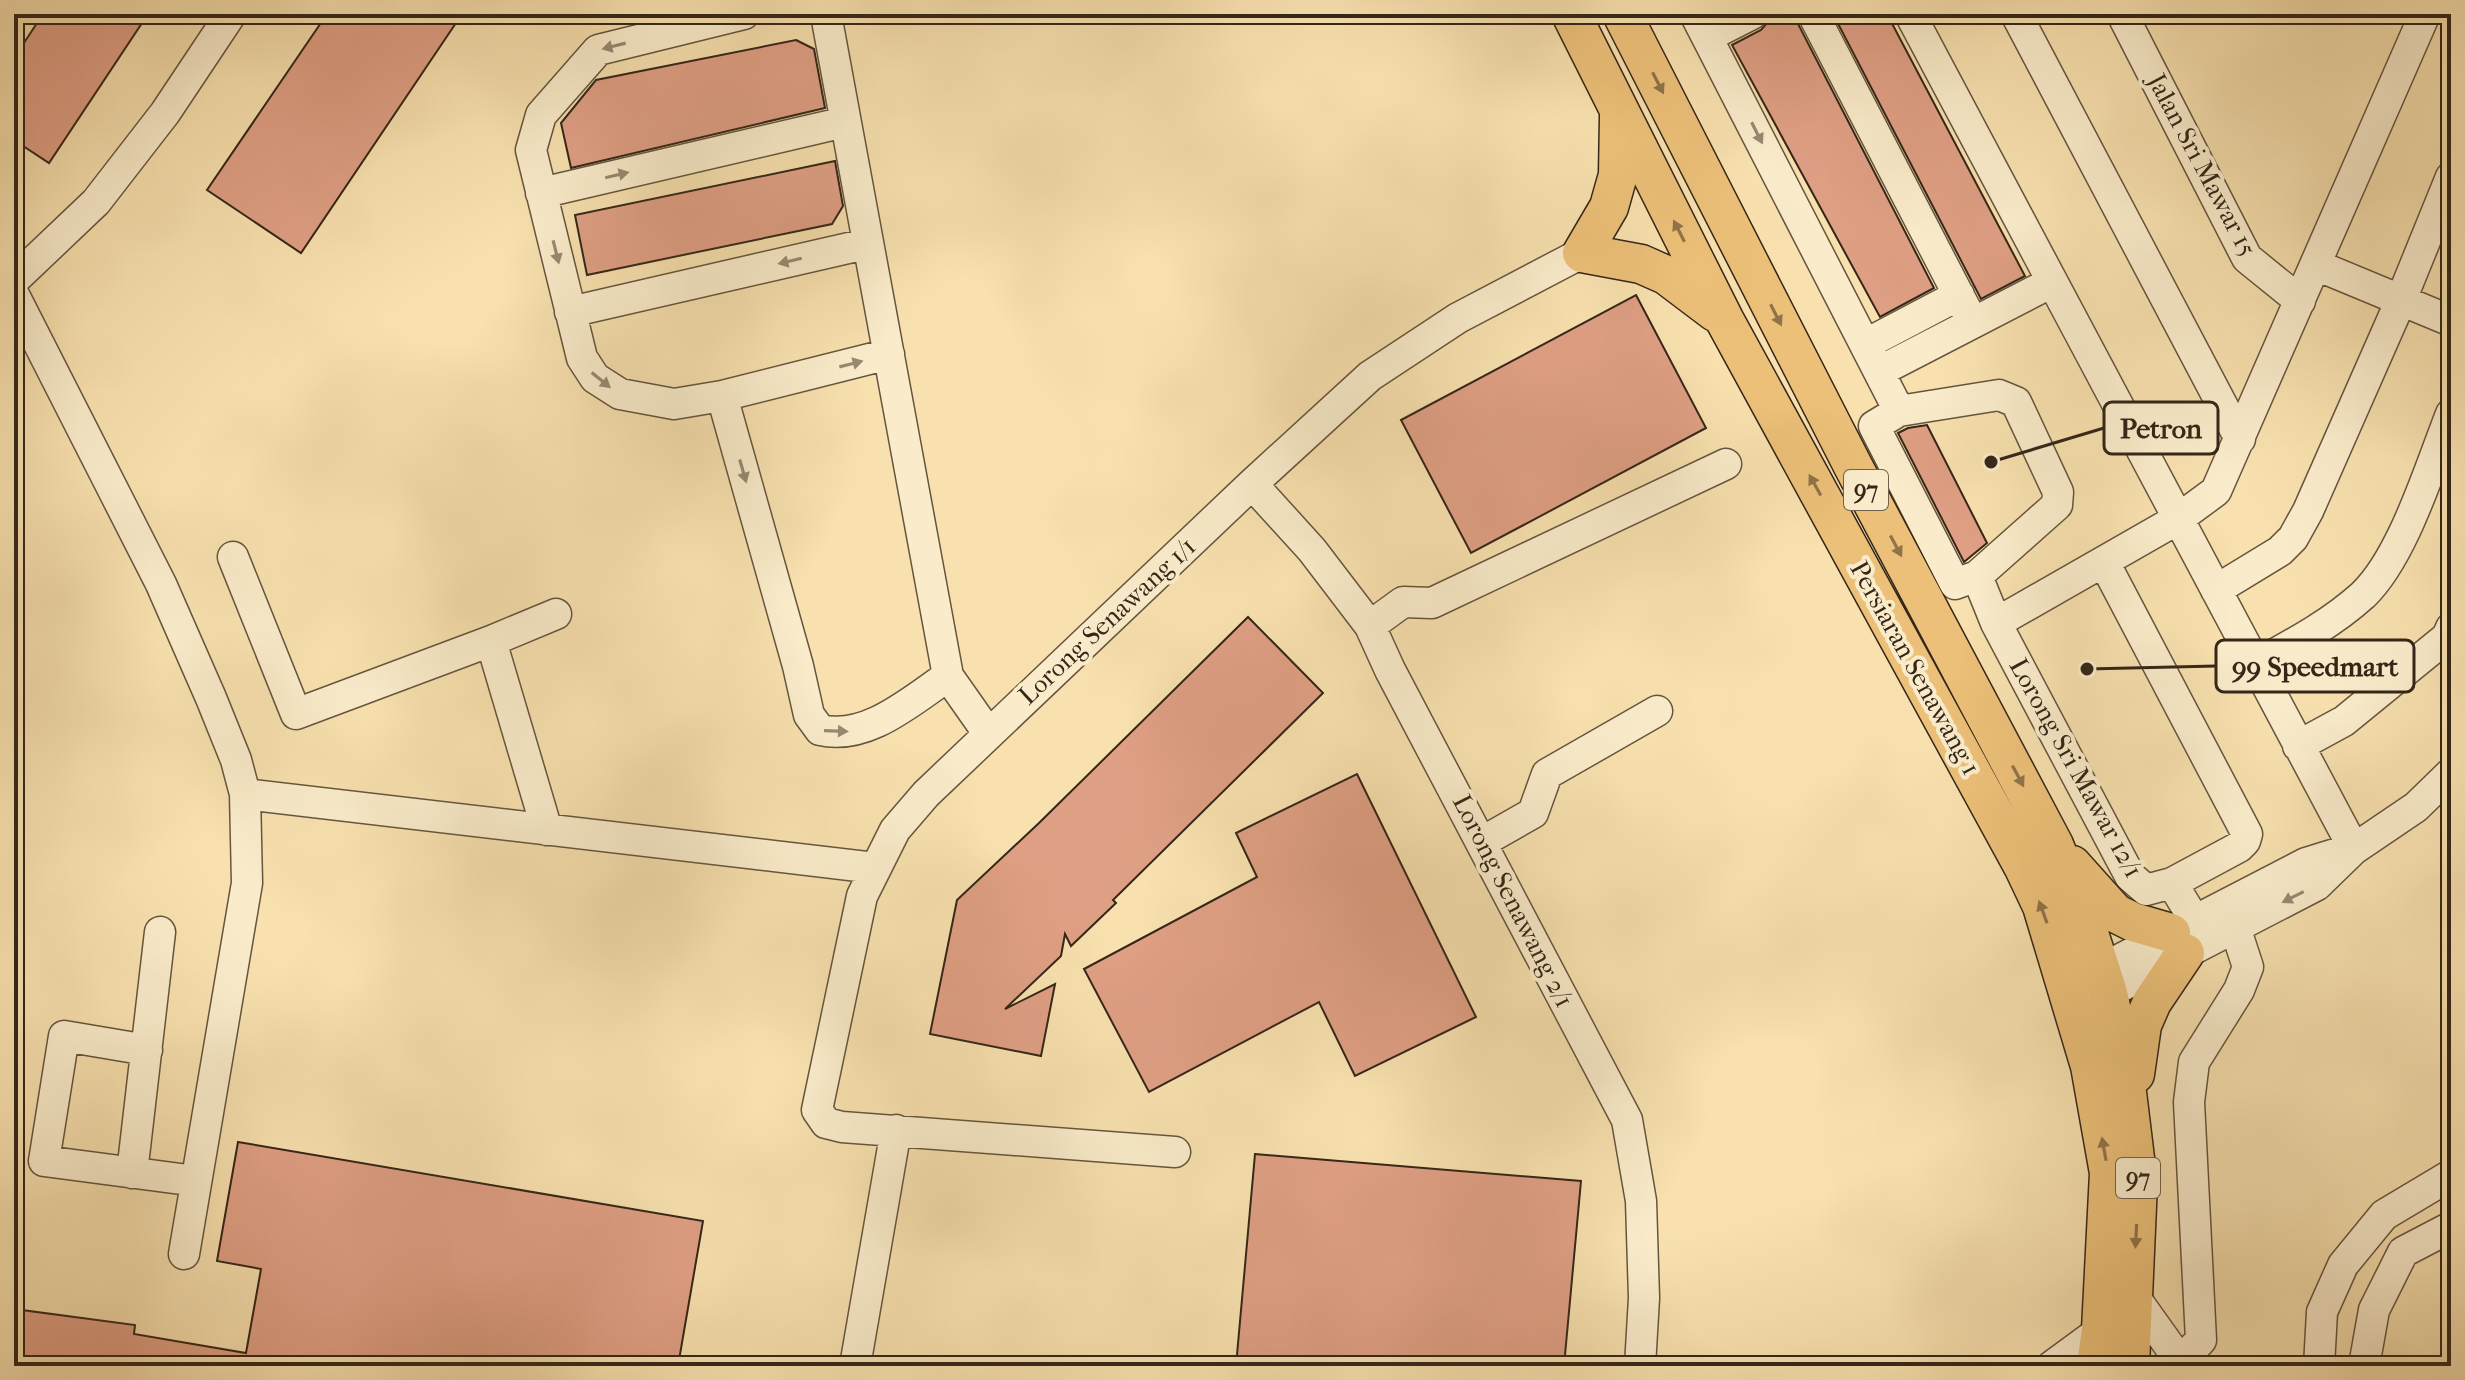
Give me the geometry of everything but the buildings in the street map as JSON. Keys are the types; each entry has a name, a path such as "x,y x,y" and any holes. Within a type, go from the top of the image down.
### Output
{"main road":[{"name":"Persiaran Senawang 1","path":"1571,14 1724,319 2042,906 2090,1066 2109,1173 2099,1348"},
{"name":"Persiaran Senawang 1","path":"1622,14 1870,459 1931,575 2054,845 2105,981 2124,1068 2138,1183 2130,1366"},
{"path":"1619,112 1618,175 1609,207 1582,253 1641,264 1666,275 1724,319"},
{"path":"2054,845 2115,913 2133,922 2184,936 2142,1025 2130,1121"}],"street":[{"path":"14,280 96,202 165,113 231,14"},
{"path":"744,14 598,50 541,115 531,150 582,358 595,378 620,394 674,404 722,396 889,354"},
{"path":"1752,14 1701,26 1899,411"},
{"path":"1813,14 1973,323"},
{"path":"1910,14 2354,849"},
{"path":"2016,14 2240,439"},
{"name":"Jalan Sri Mawar 15","path":"2122,14 2247,258 2300,301"},
{"path":"1977,576 1996,623 2178,519 2216,491 2425,14"},
{"path":"823,16 948,676 988,733"},
{"path":"541,193 845,122"},
{"path":"2216,590 2280,551 2293,538 2308,511 2401,300 2451,177"},
{"path":"570,312 866,244"},
{"name":"Lorong Senawang 1/1","path":"896,1130 826,1123 817,1110 862,896 895,830 926,794 988,733 1370,376 1458,318 1582,253"},
{"path":"2316,265 2451,321"},
{"path":"1880,371 2052,282"},
{"path":"14,295 161,584 236,760 245,794 247,883 184,1254"},
{"path":"1866,344 1959,295"},
{"path":"1870,459 1874,426 1899,411 1999,395 2016,402 2058,492 2057,505 1977,576 1955,584 1931,575"},
{"path":"722,396 809,715 820,730 837,734 861,729 891,714 948,676"},
{"path":"2255,665 2322,627 2364,594 2392,559 2439,478 2451,414"},
{"path":"1370,626 1403,602 1432,603 1726,464"},
{"name":"Lorong Senawang 2/1","path":"1252,484 1312,550 1370,626 1390,670 1627,1120 1641,1201 1644,1298 1640,1366"},
{"path":"233,557 296,714 556,614"},
{"path":"2104,562 2247,834 2239,847 2172,883"},
{"name":"Lorong Sri Mawar 12/1","path":"1996,623 2130,876 2146,890 2172,883 2184,936"},
{"path":"2298,746 2344,721 2447,637 2451,628"},
{"path":"491,641 547,830"},
{"path":"1482,842 1533,813 1547,774 1657,711"},
{"path":"2184,936 2235,927 2317,885 2354,849 2416,807 2451,773"},
{"path":"245,794 875,868"},
{"path":"2071,998 2184,936 2306,863 2354,849"},
{"path":"2133,1295 2178,1363 2201,1340 2190,1088 2194,1062 2239,990 2248,967 2235,927"},
{"path":"132,1173 160,932"},
{"path":"147,1050 64,1036 44,1161 196,1181"},
{"path":"855,1366 896,1130 1175,1152"},
{"path":"2319,1366 2322,1312 2343,1265 2384,1215 2451,1175"},
{"path":"2364,1366 2374,1310 2403,1252 2451,1227"},
{"path":"2052,1366 2099,1348"}],"place":[{"name":"Petron","path":"1991,462"},
{"name":"99 Speedmart","path":"2087,669"}]}
